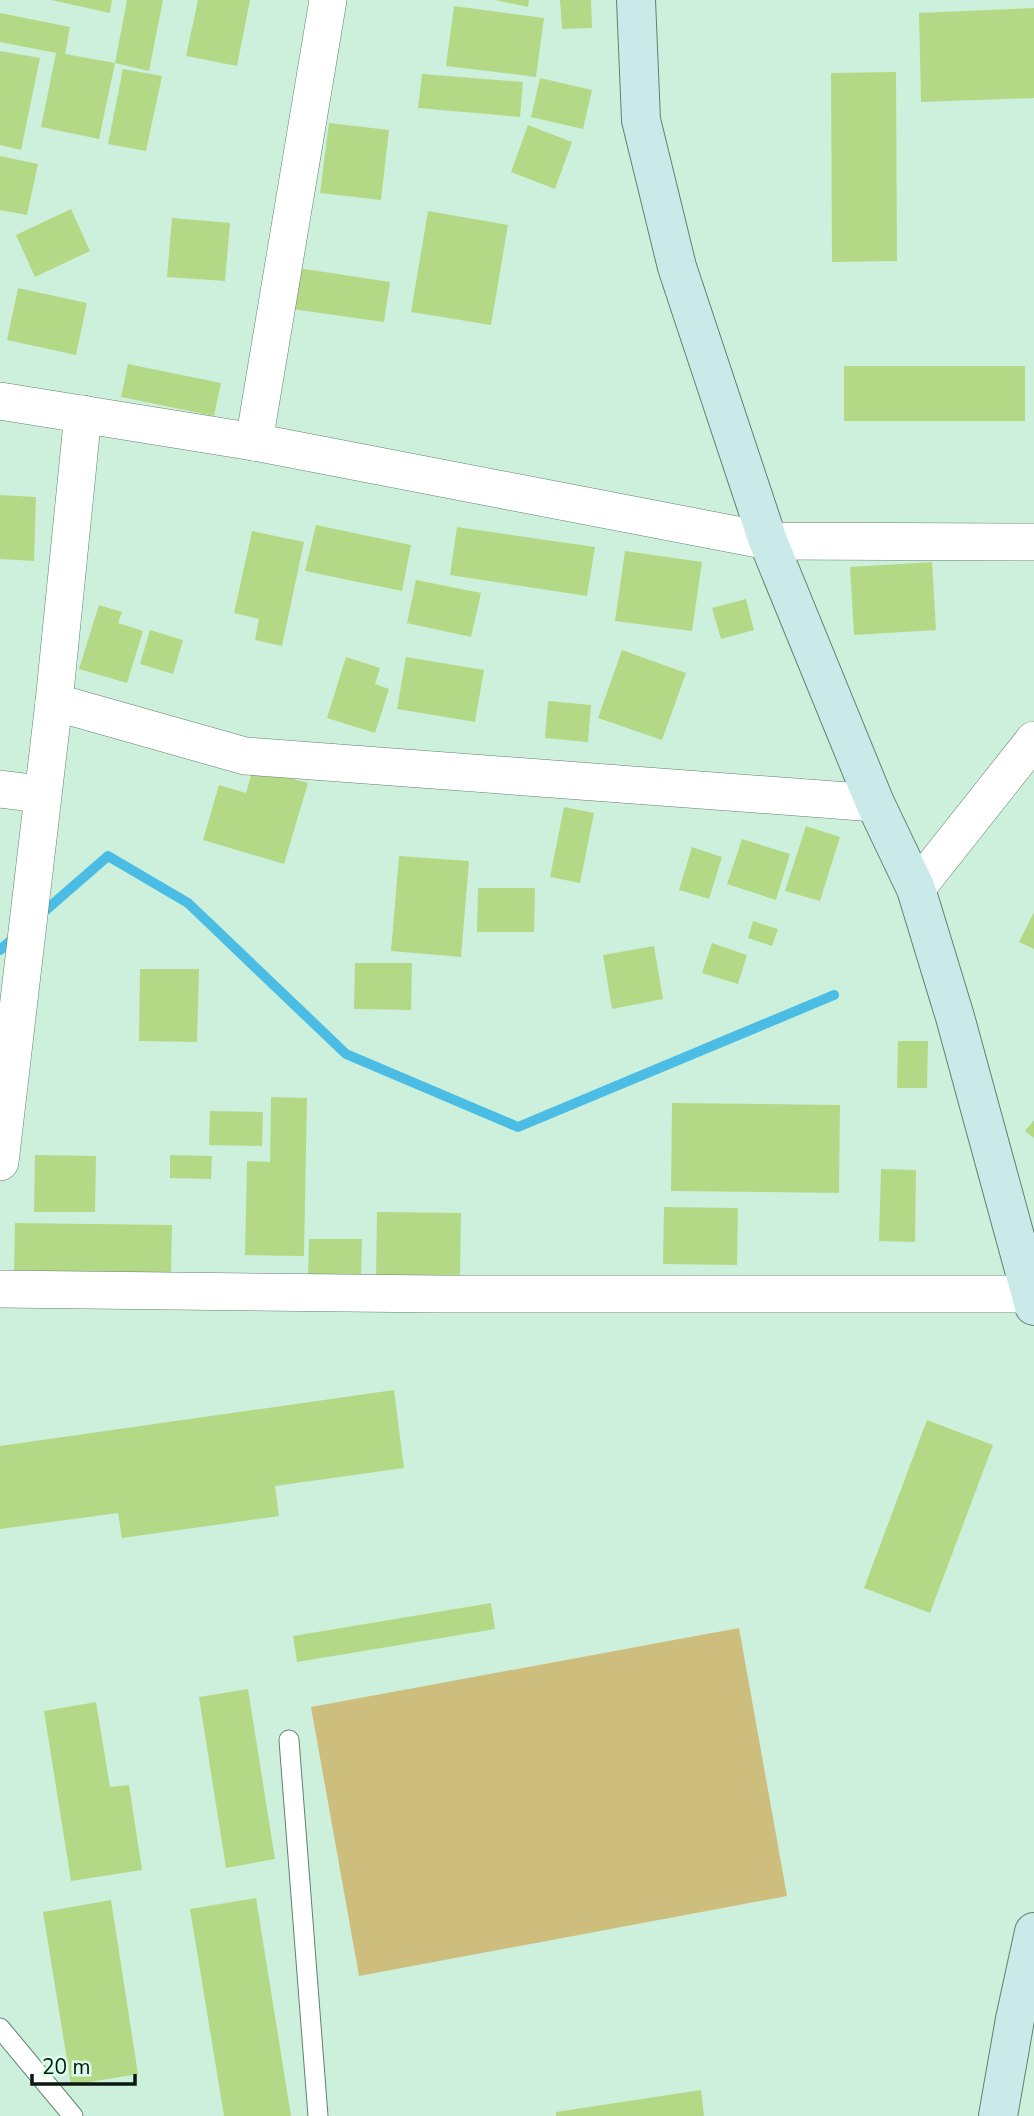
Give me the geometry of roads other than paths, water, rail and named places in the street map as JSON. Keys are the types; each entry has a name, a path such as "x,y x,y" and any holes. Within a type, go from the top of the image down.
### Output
{"street":[{"path":"254,442 328,0"},
{"path":"0,1289 1032,1300 955,1017 916,889 875,803 768,541 677,267 641,120 636,0"},
{"path":"0,401 254,442 768,541 1034,542"},
{"path":"0,1162 41,794 54,702 83,414"},
{"path":"54,702 245,757 875,803"},
{"path":"916,889 1034,740"},
{"path":"0,789 41,794"},
{"path":"998,2116 1034,1932"}],"lane":[{"path":"289,1740 318,2116"},
{"path":"0,2028 73,2116"}],"waterway":[{"path":"39,916 108,856 188,903 346,1054 518,1127 834,995"},
{"path":"0,950 16,936"}]}
